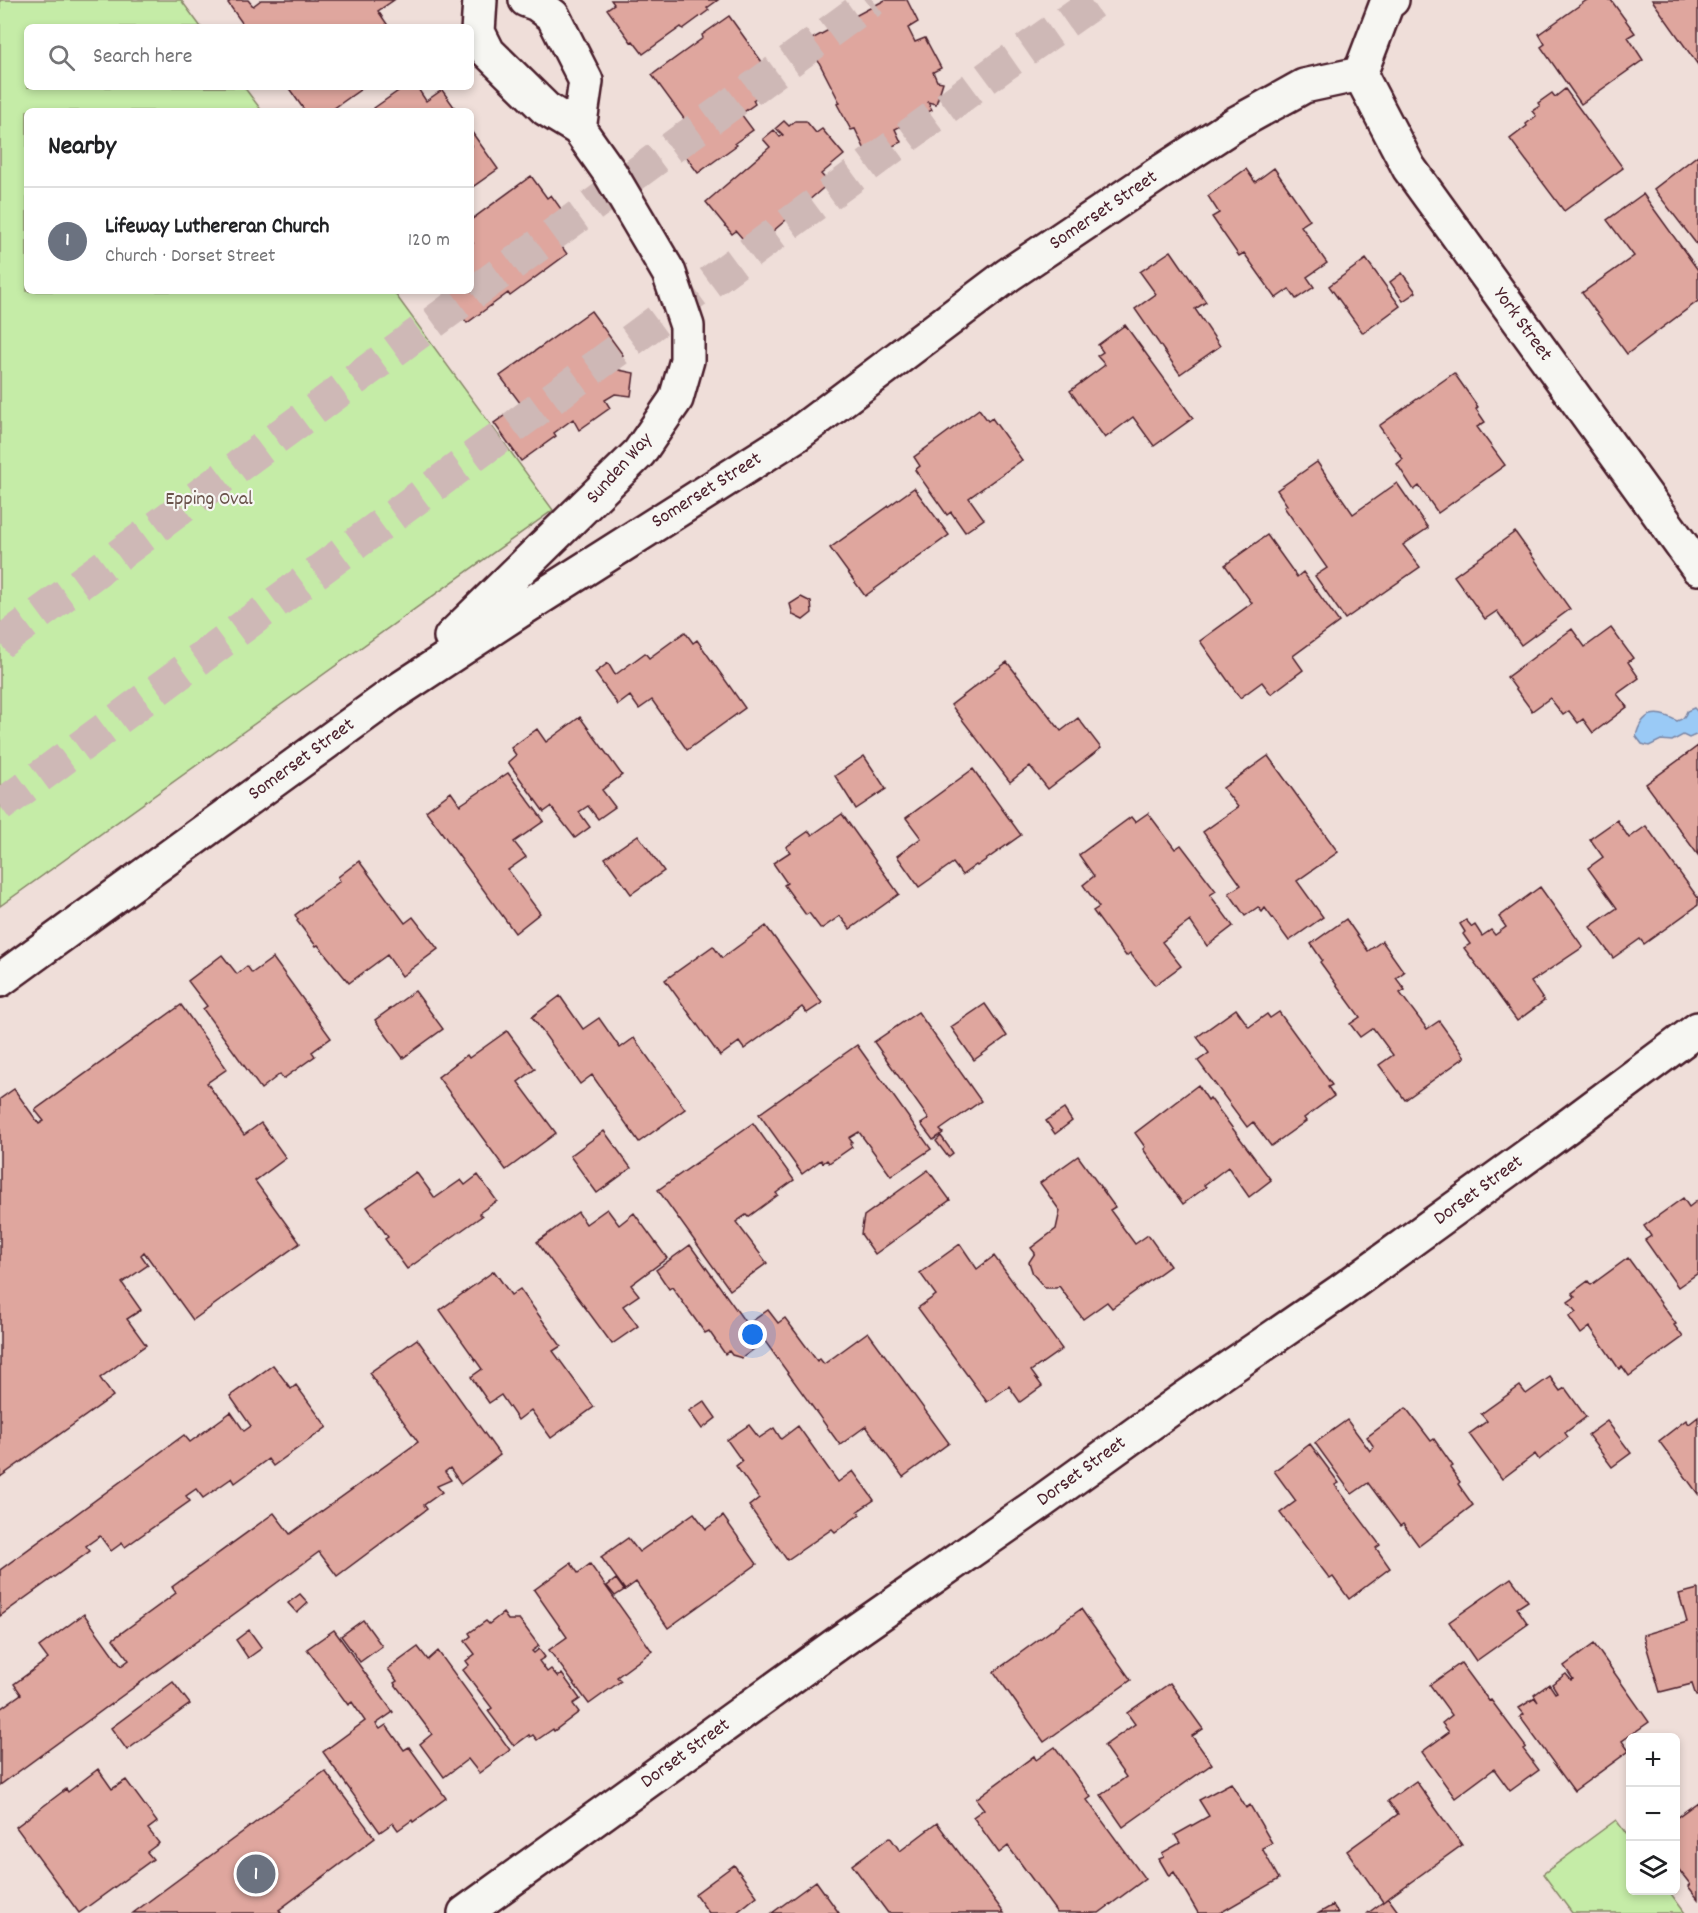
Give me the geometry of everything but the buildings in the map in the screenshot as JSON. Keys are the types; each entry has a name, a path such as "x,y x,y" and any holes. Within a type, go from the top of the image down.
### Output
{"street":[{"name":"Sunden Way","path":"394,693 639,453 676,399 687,360 687,326 669,273 610,173 579,129 546,109 488,52 478,32 480,0"},
{"path":"526,0 537,4 553,16 586,81 579,129"},
{"path":"1360,74 1387,3 1392,0"},
{"name":"Somerset Street","path":"0,980 394,693 796,435 1008,275 1234,124 1304,86 1360,74"},
{"name":"York Street","path":"1360,74 1409,168 1698,568"},
{"name":"Dorset Street","path":"465,1913 837,1644 1341,1291 1548,1142 1698,1029"}],"green space":[{"name":"Epping Oval","path":"0,0 181,0 199,24 24,24 24,90 246,90 260,108 24,108 24,294 395,294 553,510 0,906"},
{"path":"1616,1820 1626,1834 1626,1895 1672,1895 1685,1913 1572,1913 1543,1874"}],"water":[{"path":"1694,708 1698,712 1698,734 1689,738 1683,735 1672,741 1661,740 1649,746 1642,744 1636,736 1642,722 1651,715 1663,715 1677,721 1684,718 1687,711"}],"tunnel":[{"path":"474,292 873,0"},
{"path":"0,806 1004,65 1097,0"},
{"path":"0,643 472,294"}],"place":[{"name":"Lifeway Luthereran Church","path":"256,1874"}]}
